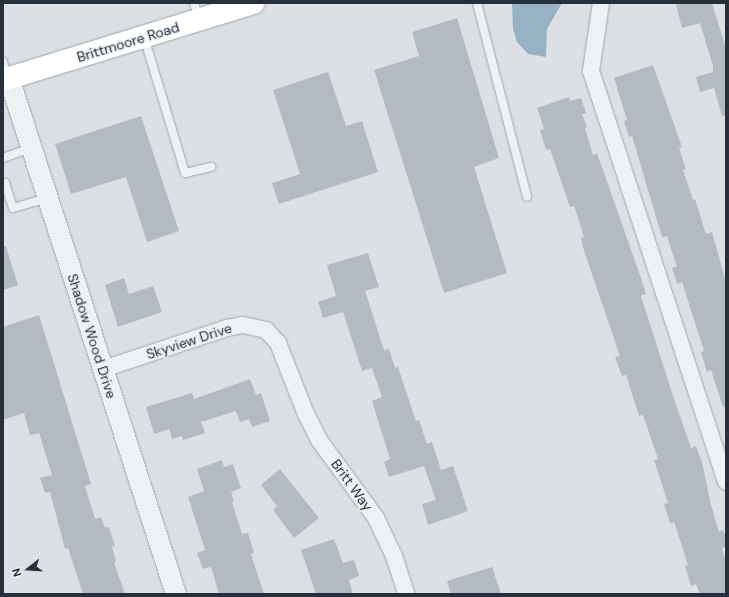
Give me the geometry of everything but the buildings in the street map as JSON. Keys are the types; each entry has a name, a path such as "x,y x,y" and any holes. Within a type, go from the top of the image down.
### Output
{"main road":[{"name":"Brittmoore Road","path":"5,74 144,36 196,11 253,3"}],"street":[{"path":"601,3 591,71 726,481"},
{"name":"Shadow Wood Drive","path":"5,74 31,148 176,594"},
{"name":"Skyview Drive","path":"103,369 242,325 266,330 278,343 292,380"},
{"name":"Britt Way","path":"292,380 319,440 376,518 394,556 406,594"}],"lane":[{"path":"477,3 527,197"},
{"path":"144,36 185,173 211,167"},
{"path":"3,158 31,148"},
{"path":"4,181 13,208 47,198"}],"water":[{"path":"512,3 562,3 547,29 546,57 528,54 517,42 513,29"}]}
